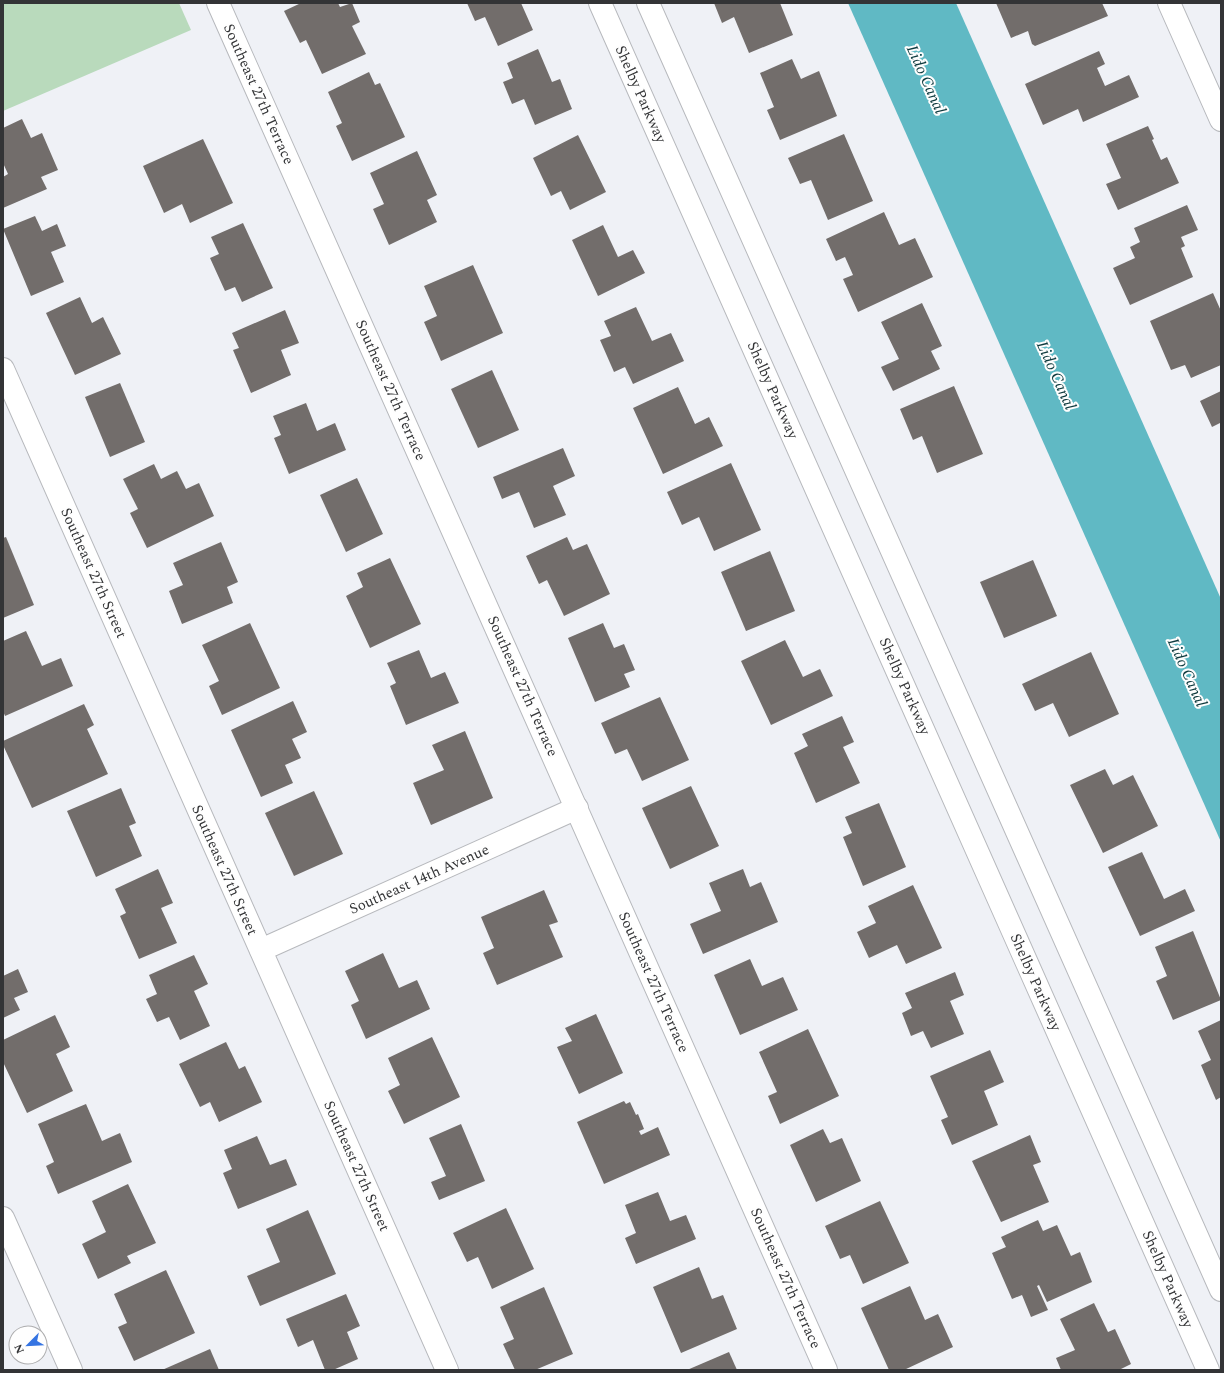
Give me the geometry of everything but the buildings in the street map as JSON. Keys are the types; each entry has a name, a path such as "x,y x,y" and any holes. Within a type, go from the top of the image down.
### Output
{"street":[{"name":"Southeast 27th Terrace","path":"218,3 826,1370"},
{"name":"Shelby Parkway","path":"600,3 1208,1370"},
{"path":"648,3 1221,1290"},
{"path":"1169,3 1221,120"},
{"name":"Southeast 27th Street","path":"3,369 448,1370"},
{"name":"Southeast 14th Avenue","path":"261,950 577,808"},
{"path":"3,1218 71,1370"}],"green space":[{"path":"3,3 179,3 191,30 3,111"}],"water":[{"name":"Lido Canal","path":"848,3 956,3 1221,599 1221,842"}]}
